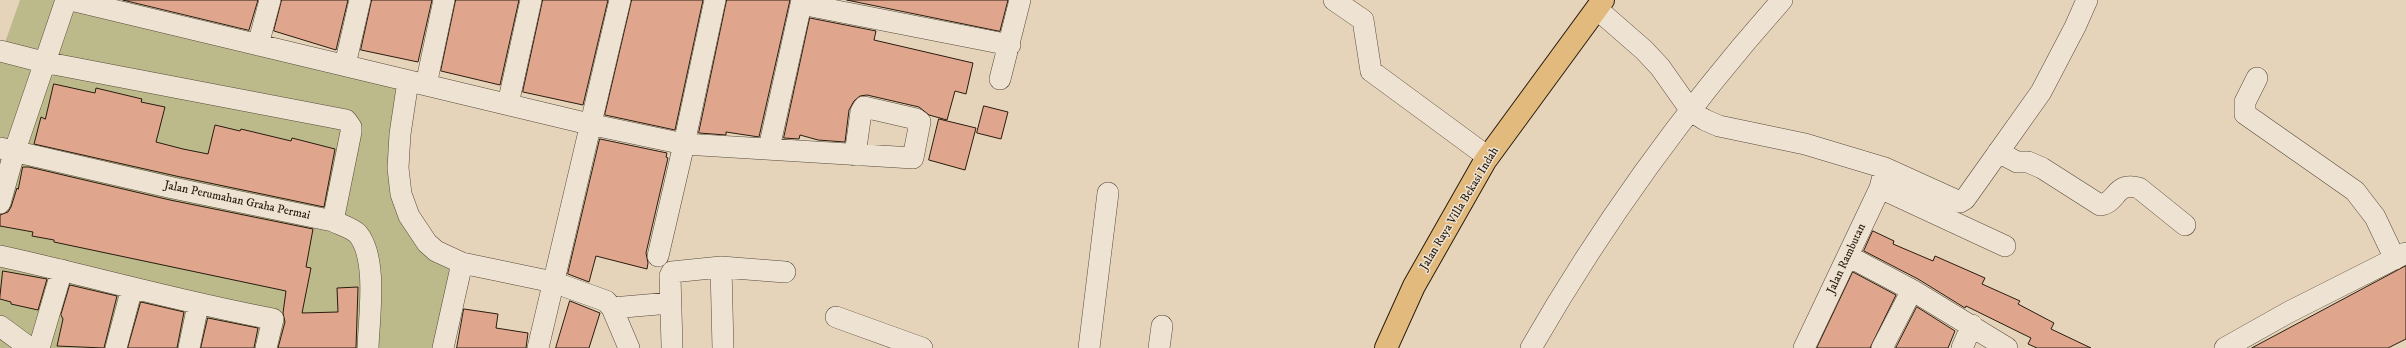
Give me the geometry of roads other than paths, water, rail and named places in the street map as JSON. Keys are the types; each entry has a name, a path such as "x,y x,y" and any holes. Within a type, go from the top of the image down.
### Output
{"main road":[{"name":"Jalan Raya Villa Bekasi Indah","path":"1386,348 1414,286 1488,157 1600,4"}],"street":[{"path":"258,45 270,0"},
{"path":"345,65 360,0"},
{"path":"444,0 400,134 398,168 401,194 409,216 427,243 436,251 462,262 553,282 606,301 612,308 629,348"},
{"path":"508,104 531,0"},
{"path":"538,348 589,124 620,0"},
{"path":"658,256 684,144 714,0"},
{"path":"1000,79 1010,45 1020,0"},
{"path":"1334,0 1362,20 1371,71 1488,157"},
{"path":"1532,348 1560,299 1615,213 1735,54 1782,0"},
{"path":"1883,178 1960,202 1965,199 2041,92 2075,27 2087,0"},
{"path":"0,203 7,149 44,61 67,1 345,65 589,124 684,144 769,148 856,155"},
{"path":"769,148 802,2 1010,45"},
{"path":"1600,4 1652,58 1691,111 1719,126 1805,144 1883,178 2005,246"},
{"path":"0,51 44,61 346,120 351,127 351,132 333,221"},
{"path":"2225,348 2289,312 2400,256 2375,217 2355,191 2245,114 2245,102 2257,78"},
{"name":"Jalan Perumahan Graha Permai","path":"7,149 173,188 333,221 357,232 367,253 371,278 368,348"},
{"path":"1998,152 2017,162 2028,162 2042,168 2100,205 2106,203 2126,186 2139,188 2185,225"},
{"name":"Jalan Rambutan","path":"1804,348 1883,178"},
{"path":"1090,348 1108,193"},
{"path":"0,256 62,270 198,305 273,320 266,348"},
{"path":"1848,256 1912,290 1972,325 2007,348"},
{"path":"443,348 462,262"},
{"path":"672,346 670,276 672,272 721,267 785,272"},
{"path":"721,267 723,348"},
{"path":"39,348 62,270"},
{"path":"116,348 132,288"},
{"path":"1882,348 1912,290"},
{"path":"612,308 670,303"},
{"path":"189,348 198,305"},
{"path":"836,317 922,348"},
{"path":"1962,348 1972,325"},
{"path":"0,326 30,348"},
{"path":"1159,348 1162,326"}]}
